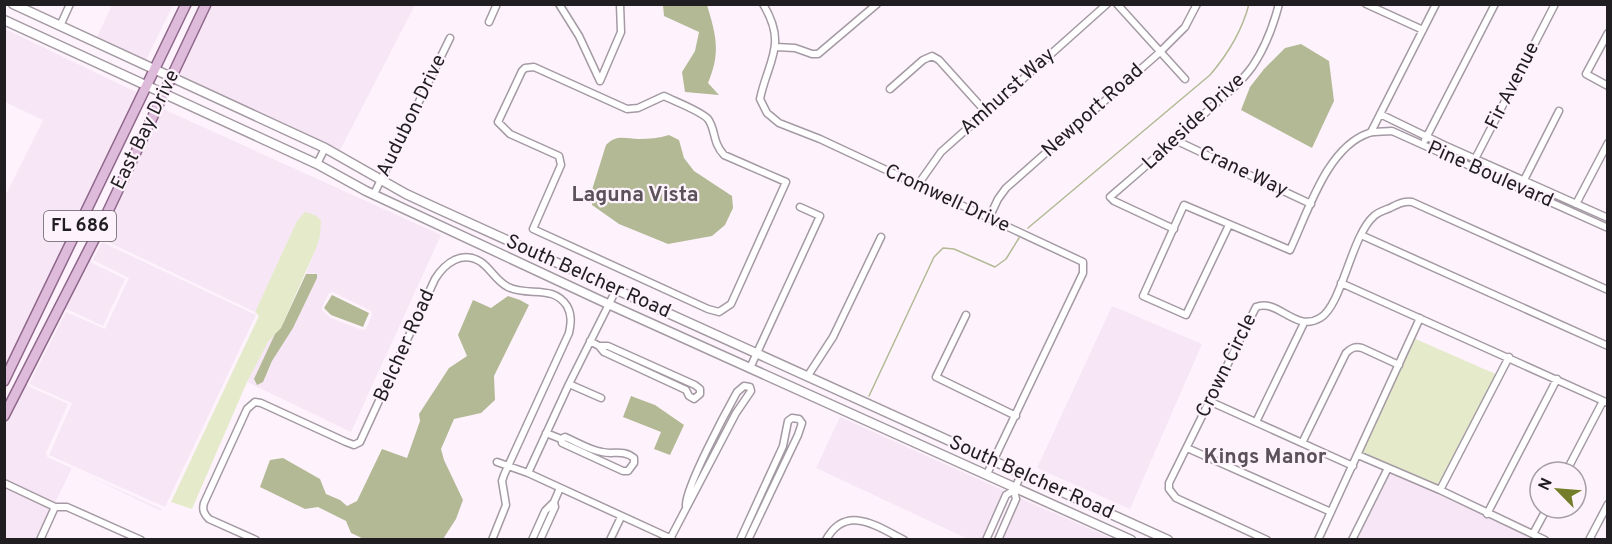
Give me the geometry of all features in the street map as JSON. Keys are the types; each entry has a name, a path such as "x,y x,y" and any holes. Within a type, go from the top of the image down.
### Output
{"main road":[{"name":"South Belcher Road","path":"13,4 325,148 434,207 1168,540"},
{"name":"East Bay Drive","path":"4,381 186,4"},
{"name":"East Bay Drive","path":"4,416 101,226 207,4"},
{"name":"South Belcher Road","path":"4,20 317,164 374,194 608,304 1131,540"}],"street":[{"path":"60,26 70,4"},
{"path":"489,22 497,4"},
{"path":"559,4 579,36 600,81 621,32 621,4"},
{"path":"765,5 774,29 776,47 795,48 818,54 877,4"},
{"name":"Amhurst Way","path":"917,186 941,152 1107,4"},
{"path":"1117,4 1185,79"},
{"name":"Newport Road","path":"989,218 1006,188 1160,52 1185,27 1197,4"},
{"name":"Lakeside Drive","path":"1174,229 1113,201 1110,197 1229,92 1252,66 1272,30 1279,4"},
{"path":"1366,4 1423,30"},
{"path":"1229,225 1186,315 1143,296 1184,205 1290,250 1330,164 1337,154 1357,138 1371,132 1436,4"},
{"path":"1422,145 1495,4"},
{"name":"Fir Avenue","path":"1472,167 1555,4"},
{"path":"1608,33 1586,74 1608,86"},
{"name":"Audubon Drive","path":"374,194 450,38"},
{"name":"Cromwell Drive","path":"776,47 760,99 767,113 779,123 820,139 1083,262 1083,273 1016,416"},
{"path":"890,89 923,60 932,56 939,60 985,111"},
{"path":"534,67 627,109 638,108 664,96 707,117 712,126 716,147 724,155 786,182 731,304 720,312 708,309 625,272 533,229 561,165 559,156 510,134 498,122 525,68 534,67"},
{"path":"1520,190 1559,111"},
{"name":"Pine Boulevard","path":"1380,114 1523,182 1608,218"},
{"name":"Pine Boulevard","path":"1371,132 1392,131 1608,228"},
{"name":"Crane Way","path":"1175,141 1311,204"},
{"path":"1576,204 1608,143"},
{"path":"317,164 325,148"},
{"path":"1256,422 1304,323 1312,322 1325,315 1362,235 1375,215 1404,201 1412,202 1608,290"},
{"path":"750,368 820,216 800,207"},
{"path":"1362,235 1608,346"},
{"path":"807,377 833,337 881,237"},
{"name":"Belcher Road","path":"256,540 210,519 205,515 203,509 247,409 255,402 261,403 346,442 354,445 360,442 435,279 442,267 462,257 482,262 500,282 517,291 536,291 555,295 569,310 572,322 502,481 506,505 492,540"},
{"path":"1341,283 1605,402 1573,460"},
{"path":"528,473 616,290"},
{"name":"Crown Circle","path":"1267,540 1176,498 1169,489 1169,483 1256,307 1268,306 1304,323"},
{"path":"966,315 936,377 1016,416 987,474"},
{"path":"1318,540 1420,318"},
{"path":"590,341 604,352 686,390 694,399 700,394 700,389 695,385 608,346 599,346"},
{"path":"1302,443 1346,352 1357,346 1399,365"},
{"path":"1440,490 1509,357"},
{"path":"1487,514 1557,379"},
{"path":"569,384 602,398"},
{"path":"497,462 528,473 671,539 736,413 751,391 750,387 744,386 736,392 693,481 685,500 686,506"},
{"path":"1209,401 1353,466"},
{"path":"740,540 783,446 788,421 792,418 799,419 802,423 798,435 748,540"},
{"path":"546,433 561,440 562,443 623,471 628,471 634,463 634,458 630,454 603,453 566,437 561,440"},
{"path":"1187,448 1331,512"},
{"path":"1358,455 1440,490 1545,540"},
{"path":"1352,540 1388,468"},
{"path":"986,540 1006,495 1015,488 1022,473"},
{"path":"4,483 56,507 67,507 141,540"},
{"path":"532,540 545,511 554,502 560,488"},
{"path":"998,540 1016,499 1015,488"},
{"path":"540,540 555,507 554,502"},
{"path":"1589,540 1608,504"},
{"path":"40,540 56,507"},
{"path":"610,540 621,517"},
{"path":"995,518 1005,523"},
{"path":"826,540 838,525 851,519 864,521 904,540"},
{"path":"1533,534 1541,520"},
{"path":"121,540 125,532"}],"shaded area":[{"path":"112,5 173,5 145,62 96,39"},
{"path":"210,5 415,5 339,152 176,76"},
{"path":"663,5 707,5 716,44 715,62 708,83 719,95 685,92 682,72 695,51 699,32 664,16"},
{"path":"5,29 138,93 5,373 5,196 43,120 5,102"},
{"path":"1301,44 1329,61 1334,101 1312,148 1241,110 1250,87 1264,69 1285,48"},
{"path":"161,108 441,235 351,432 247,382 268,342 275,334 267,376 272,361 293,328 317,278 314,273 306,274 320,236 297,221 255,312 104,240 100,241 90,259 92,263 125,279 103,326 67,309 63,310 26,382 28,386 68,404 46,453 47,457 72,468 55,503 5,480 4,425","holes":["333,292 371,311 372,315 366,329 362,330 331,318 322,310 322,307 329,293"]},
{"path":"669,135 679,140 684,158 694,171 732,196 733,208 725,225 712,236 668,244 619,224 592,205 591,193 606,145 618,138 646,139"},
{"path":"305,212 321,220 320,236 281,328 268,342 247,382 192,509 171,502 259,316 255,312 297,221"},
{"path":"102,242 256,315 165,507 49,455 72,403 29,384 66,312 105,329 129,278 93,260"},
{"path":"306,274 317,274 317,278 263,382 257,385 254,379"},
{"path":"332,295 369,313 363,327 331,315 324,308"},
{"path":"508,296 529,305 494,376 495,400 481,413 454,419 441,449 463,500 456,519 443,539 364,539 351,533 346,521 318,507 305,509 260,487 270,460 283,458 320,479 326,494 347,506 357,501 382,449 407,458 420,421 419,414 449,368 467,356 458,335 473,300 491,308"},
{"path":"1112,306 1202,344 1130,509 1037,468"},
{"path":"1411,337 1500,376 1441,490 1361,452"},
{"path":"631,396 655,405 684,425 670,455 654,449 661,432 623,417"},
{"path":"840,417 1009,493 983,539 968,539 816,468"},
{"path":"1387,466 1549,539 1351,540"},
{"path":"82,473 162,509 161,511"},
{"path":"5,487 51,508 36,539 5,539"},
{"path":"1015,496 1113,539 996,540"}],"waterway":[{"path":"1028,228 1210,75 1234,42 1249,4"},
{"path":"869,396 934,257 943,248 954,249 995,267 1006,259 1019,238"}],"district":[{"name":"Laguna Vista","path":"635,195"},
{"name":"Kings Manor","path":"1265,457"}]}
